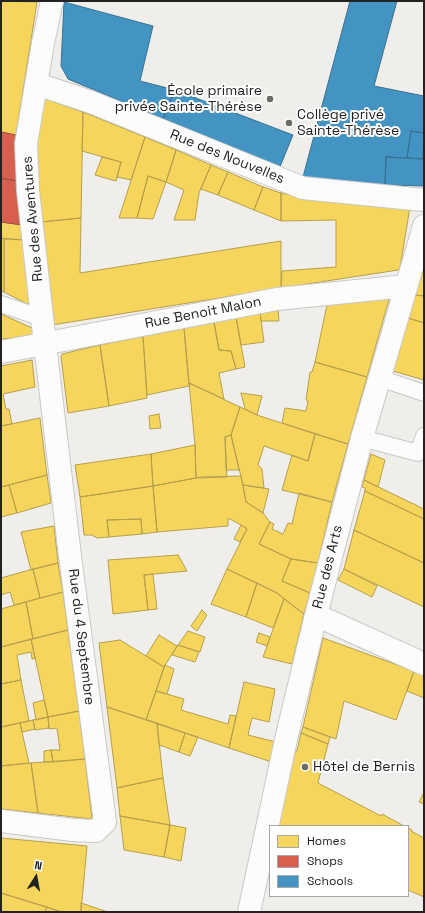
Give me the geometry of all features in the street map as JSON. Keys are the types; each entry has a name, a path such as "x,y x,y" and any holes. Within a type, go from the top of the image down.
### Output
{"street":[{"name":"Rue des Aventures","path":"45,344 28,191 26,144 52,1"},
{"name":"Rue des Nouvelles","path":"37,84 90,102 303,188 424,200"},
{"name":"Rue des Arts","path":"249,912 287,735 316,615 362,438 424,226"},
{"name":"Rue Benoit Malon","path":"1,352 276,299 406,286"},
{"name":"Rue du 4 Septembre","path":"1,821 73,830 96,831 105,822 45,344"},
{"path":"316,615 424,664"}],"lane":[{"path":"1,304 42,318"},
{"path":"379,378 424,393"},
{"path":"362,438 418,453 424,436"}],"building: Homes":[{"path":"1,1 37,2 16,135 1,132"},
{"path":"43,98 83,112 81,218 41,222 34,156"},
{"path":"83,112 145,137 131,180 117,177 121,162 82,151"},
{"path":"145,137 176,150 170,170 166,182 148,176 137,218 119,218"},
{"path":"176,150 211,165 199,193 195,220 174,220 184,190 166,182"},
{"path":"102,157 121,162 116,181 95,175"},
{"path":"211,165 228,172 218,195 201,189"},
{"path":"228,172 263,187 254,210 218,195"},
{"path":"148,176 166,182 153,219 137,218"},
{"path":"263,187 281,193 281,221 254,210"},
{"path":"281,193 341,203 406,204 410,207 400,268 398,270 281,288 282,271 336,267 336,220 281,221"},
{"path":"81,218 80,273 281,241 281,288 52,325 41,222"},
{"path":"1,222 22,225 24,240 1,238"},
{"path":"1,238 4,239 4,292 1,291"},
{"path":"4,239 24,240 30,303 27,304 4,292"},
{"path":"424,268 424,296 415,295"},
{"path":"415,295 424,296 424,323 408,318"},
{"path":"387,296 389,299 367,377 315,362 328,300"},
{"path":"278,308 279,321 261,321 260,312"},
{"path":"260,312 264,342 241,345 236,317"},
{"path":"1,314 32,328 37,337 1,339"},
{"path":"236,317 245,367 236,369 231,351 219,350 214,322"},
{"path":"408,318 424,323 424,380 386,369"},
{"path":"214,322 219,350 231,351 236,369 219,373 224,399 189,383 184,328"},
{"path":"184,328 189,386 147,395 143,336"},
{"path":"143,336 147,398 109,406 100,345"},
{"path":"100,345 109,406 68,413 61,357 62,354"},
{"path":"32,360 35,387 3,394 6,409 9,409 12,424 1,426 1,366"},
{"path":"315,362 367,377 348,444 282,423 285,408 306,411 310,372 312,372"},
{"path":"189,383 240,407 231,435 225,437 227,477 196,478 195,445"},
{"path":"241,393 262,396 257,415 245,409"},
{"path":"240,407 257,415 315,434 308,461 264,446 258,465 262,469 264,488 243,485 231,435"},
{"path":"159,414 161,428 150,429 149,416"},
{"path":"40,418 47,475 1,487 1,426"},
{"path":"315,434 348,444 332,502 282,490 292,455 308,461"},
{"path":"231,435 239,470 226,470 225,437"},
{"path":"195,445 196,478 153,486 151,454"},
{"path":"151,454 153,486 80,497 75,465"},
{"path":"371,454 385,460 378,487 364,480"},
{"path":"47,475 51,503 17,513 9,485"},
{"path":"241,476 246,502 263,513 270,522 259,544 291,559 282,581 310,593 304,614 277,593 227,569 247,529 241,525 228,518 228,526 157,532 153,486 201,477"},
{"path":"364,480 424,509 424,519 365,491 365,488 362,487"},
{"path":"9,485 17,513 1,517 1,487"},
{"path":"243,485 269,489 263,513 246,502"},
{"path":"153,486 157,532 142,534 141,519 107,520 109,537 97,538 92,535 84,535 80,497"},
{"path":"365,491 424,519 424,563 354,530"},
{"path":"299,493 332,502 318,563 291,559 259,544 270,522 274,524 272,529 283,534 288,523 292,524"},
{"path":"141,519 142,534 109,537 107,520"},
{"path":"241,525 247,529 240,542 234,539"},
{"path":"54,526 58,563 31,570 21,532"},
{"path":"354,530 424,563 424,607 344,569"},
{"path":"178,555 187,571 144,575 148,610 113,614 108,560"},
{"path":"291,559 318,563 310,593 282,581"},
{"path":"58,563 63,592 40,598 33,569"},
{"path":"33,569 40,598 14,605 10,592 1,595 1,578"},
{"path":"227,569 257,583 246,617 211,604"},
{"path":"344,569 377,586 372,597 338,580"},
{"path":"153,574 157,609 148,610 144,575"},
{"path":"257,583 277,593 284,599 273,628 246,617"},
{"path":"63,592 68,630 33,639 26,602"},
{"path":"284,599 304,614 292,664 263,657"},
{"path":"26,602 33,639 1,647 1,609"},
{"path":"202,610 207,615 197,631 191,626"},
{"path":"68,630 79,711 48,717 31,639"},
{"path":"188,631 205,637 200,652 178,645"},
{"path":"259,633 270,637 267,646 256,642"},
{"path":"159,635 177,646 164,667 146,656"},
{"path":"323,638 414,671 396,720 344,701 336,739 303,727"},
{"path":"31,639 35,658 32,659 31,652 17,655 21,680 1,684 1,647"},
{"path":"120,640 164,667 146,720 107,707 99,643"},
{"path":"178,645 199,652 195,662 172,655"},
{"path":"165,665 174,669 167,694 156,691"},
{"path":"414,671 423,675 424,698 407,691"},
{"path":"21,680 29,721 1,727 1,684"},
{"path":"244,682 275,689 269,722 252,718 248,735 276,742 272,762 229,748"},
{"path":"156,691 184,699 181,710 228,724 230,715 236,716 229,748 146,720"},
{"path":"44,700 48,717 36,720 33,703"},
{"path":"107,707 157,723 163,778 117,788"},
{"path":"79,711 85,759 53,762 51,750 60,750 57,728 49,729 48,717"},
{"path":"48,717 49,728 35,730 33,720"},
{"path":"33,720 35,729 22,732 20,723"},
{"path":"20,723 29,763 1,766 1,727"},
{"path":"157,723 185,733 179,752 159,745"},
{"path":"303,727 330,737 328,744 301,733"},
{"path":"185,733 198,737 190,756 179,752"},
{"name":"Hôtel de Bernis","path":"301,733 328,744 318,783 381,816 382,814 402,825 274,825 291,749 297,751"},
{"path":"51,750 53,762 44,762 44,751"},
{"path":"85,759 92,819 38,813 31,763"},
{"path":"31,763 38,813 1,809 1,766"},
{"path":"163,778 170,825 120,816 117,788"},
{"path":"424,792 424,804 419,802"},
{"path":"120,816 170,825 164,857 124,850"},
{"path":"170,825 186,828 181,861 164,857"},
{"path":"409,828 424,838 424,897 409,890"},
{"path":"1,838 87,846 81,912 62,912 1,893"},
{"path":"1,893 47,907 45,912 1,912"},
{"path":"81,903 108,912 81,912"},
{"path":"47,907 62,912 45,912"}],"building: Shops":[{"path":"1,132 16,135 16,181 1,178"},
{"path":"1,178 16,181 22,225 1,222"}],"building: Schools":[{"path":"350,1 397,1 374,86 424,96 424,133 411,131 407,158 386,157 385,185 349,183 303,177"},
{"path":"64,2 153,26 140,81 175,90 163,119 68,79 61,66"},
{"path":"175,90 293,135 279,169 163,119"},
{"path":"411,131 424,133 423,159 407,158"},
{"path":"386,157 424,159 424,186 385,185"}],"place":[{"name":"École primaire privée Sainte-Thérèse","path":"270,99"},
{"name":"Collège privé Sainte-Thérèse","path":"289,123"},
{"name":"Hôtel de Bernis","path":"305,767"}]}
